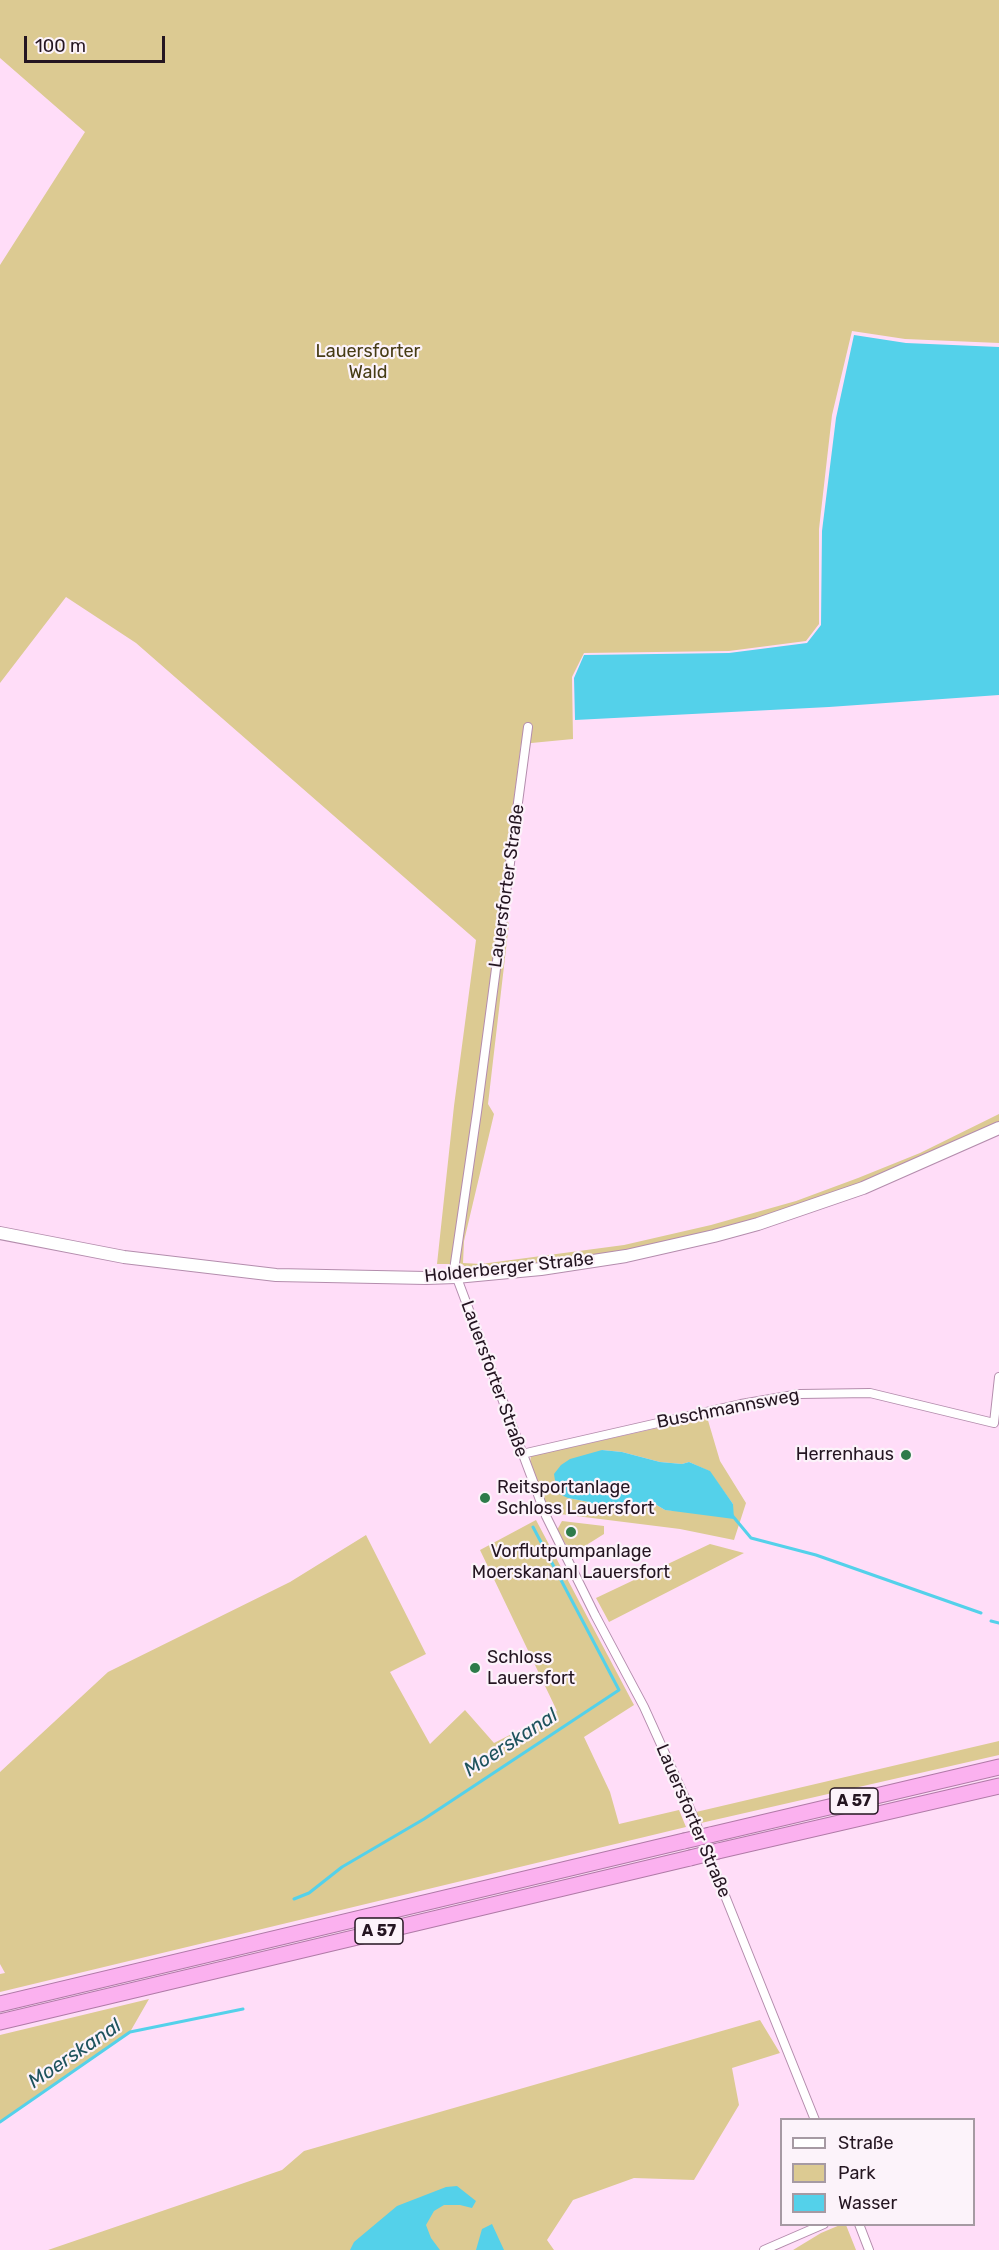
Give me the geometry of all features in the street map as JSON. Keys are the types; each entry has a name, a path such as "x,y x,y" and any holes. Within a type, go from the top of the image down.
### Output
{"highway":[{"name":"A 57","path":"0,2004 999,1767"},
{"name":"A 57","path":"0,2022 999,1786"}],"main road":[{"name":"Holderberger Straße","path":"0,1233 124,1257 276,1275 456,1277 541,1269 627,1256 725,1233 801,1210 863,1188 999,1128"}],"street":[{"name":"Lauersforter Straße","path":"528,727 454,1270 546,1516 594,1615 639,1695 691,1811 814,2118"},
{"name":"Buschmannsweg","path":"522,1454 730,1407 800,1394 870,1393 994,1423 999,1377"},
{"path":"764,2250 819,2226"},
{"path":"860,2226 869,2250"}],"green space":[{"name":"Lauersforter Wald","path":"0,0 999,0 999,343 905,339 852,331 832,415 819,529 819,624 806,641 729,651 584,653 572,677 573,739 521,744 499,917 509,923 488,1104 494,1114 464,1241 463,1263 481,1264 624,1245 711,1225 796,1201 858,1178 920,1153 999,1114 999,1122 856,1186 754,1219 684,1238 548,1263 476,1271 462,1264 437,1264 454,1106 476,940 136,643 66,597 0,683 0,265 85,132 0,58"},
{"path":"707,1417 720,1461 746,1503 734,1540 680,1529 560,1514 548,1510 530,1462 531,1456","holes":["602,1450 622,1452 660,1462 682,1464 689,1462 709,1471 733,1504 691,1512 665,1510 650,1501 629,1509 601,1507 568,1498"]},
{"path":"536,1520 634,1705 584,1737 610,1792 619,1824 679,1810 686,1827 0,1992 0,1974 5,1973 0,1964 0,1772 108,1672 290,1582 366,1535 426,1654 390,1672 430,1744 465,1710 494,1743 557,1711 480,1550"},
{"path":"562,1521 604,1526 604,1534 588,1544 583,1551 571,1553 557,1530"},
{"path":"710,1544 744,1553 609,1622 596,1598"},
{"path":"999,1741 999,1755 701,1823 696,1812"},
{"path":"149,1999 130,2032 0,2122 0,2035"},
{"path":"760,2020 780,2053 732,2068 739,2105 694,2180 634,2178 573,2200 547,2240 554,2250 48,2250 282,2170 304,2151"},
{"path":"838,2226 846,2226 856,2250 793,2250"}],"water":[{"path":"854,335 906,343 999,347 999,695 829,707 575,720 574,678 584,655 729,653 807,643 821,625 822,531 836,418"},
{"path":"602,1450 622,1452 660,1462 682,1464 689,1462 710,1471 733,1504 734,1519 665,1510 650,1501 629,1509 600,1507 557,1493 554,1474 561,1465 570,1459"},
{"path":"457,2186 476,2201 472,2208 444,2205 434,2211 426,2225 431,2238 440,2250 350,2250 354,2242 397,2206 446,2187"},
{"path":"492,2224 504,2250 476,2250 482,2229"}],"waterway":[{"name":"Moerskanal","path":"731,1514 751,1538 816,1555 981,1613"},
{"name":"Moerskanal","path":"294,1899 309,1893 342,1867 424,1819 619,1690 533,1527"},
{"name":"Moerskanal","path":"991,1621 999,1623"},
{"name":"Moerskanal","path":"0,2122 130,2032 243,2009"}],"place":[{"name":"Herrenhaus","path":"906,1455"},
{"name":"Reitsportanlage Schloss Lauersfort","path":"485,1498"},
{"name":"Vorflutpumpanlage Moerskananl Lauersfort","path":"571,1532"},
{"name":"Schloss Lauersfort","path":"475,1668"}]}
